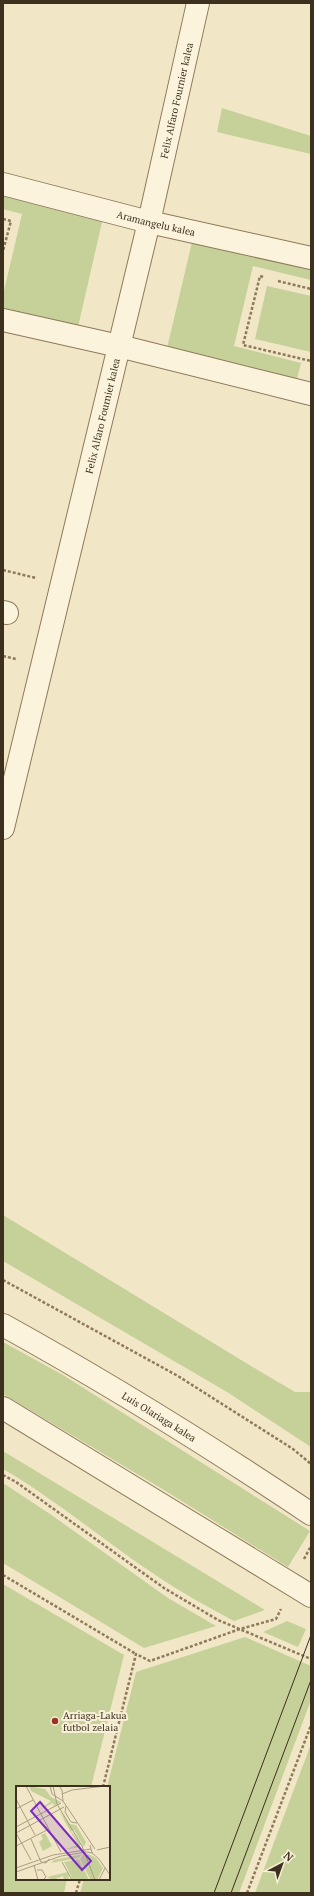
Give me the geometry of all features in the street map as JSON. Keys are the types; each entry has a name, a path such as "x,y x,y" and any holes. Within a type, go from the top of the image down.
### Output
{"street":[{"name":"Felix Alfaro Fournier kalea","path":"3,828 149,222 198,3"},
{"name":"Aramangelu kalea","path":"3,184 149,222 311,258"},
{"path":"3,320 119,346 311,394"},
{"name":"Luis Olariaga kalea","path":"3,1325 78,1367 260,1480 311,1514"},
{"path":"3,1408 311,1596"}],"path":[{"path":"3,219 11,221 3,251"},
{"path":"267,278 260,276 244,345 311,362"},
{"path":"275,280 311,289"},
{"path":"3,570 63,584"},
{"path":"3,1280 178,1376 293,1449 311,1464"},
{"path":"3,1475 16,1482 164,1588 218,1620 311,1659"},
{"path":"3,1574 150,1661 240,1629 276,1620 291,1584 311,1546"},
{"path":"103,1786 136,1654"},
{"path":"247,1893 311,1725"},
{"path":"76,1893 80,1880"}],"green space":[{"path":"222,108 311,136 311,154 217,132"},
{"path":"3,194 103,218 78,327 3,310 3,295 22,214 3,209"},
{"path":"193,238 311,266 311,280 253,266 234,346 301,363 297,379 167,348"},
{"path":"267,286 311,296 311,352 255,339"},
{"path":"3,1215 295,1392 309,1392 311,1390 311,1447 227,1392 3,1261"},
{"path":"3,1342 63,1375 310,1531 288,1567 164,1490 3,1394"},
{"path":"3,1451 265,1610 234,1621 176,1588 138,1563 43,1494 3,1469"},
{"path":"3,1483 50,1514 168,1598 216,1626 144,1648 3,1563"},
{"name":"Arriaga-Lakua futbol zelaia","path":"3,1584 124,1655 91,1786 16,1786 16,1880 67,1880 64,1893 3,1893"},
{"path":"287,1621 306,1629 298,1647 263,1632"},
{"path":"245,1637 311,1666 311,1700 239,1893 80,1893 84,1880 110,1880 110,1786 107,1786 136,1672"},
{"path":"311,1744 311,1893 255,1893"}],"tram line":[{"path":"214,1893 311,1635"},
{"path":"231,1893 311,1680"}],"place":[{"name":"Arriaga-Lakua futbol zelaia","path":"55,1721"}]}
